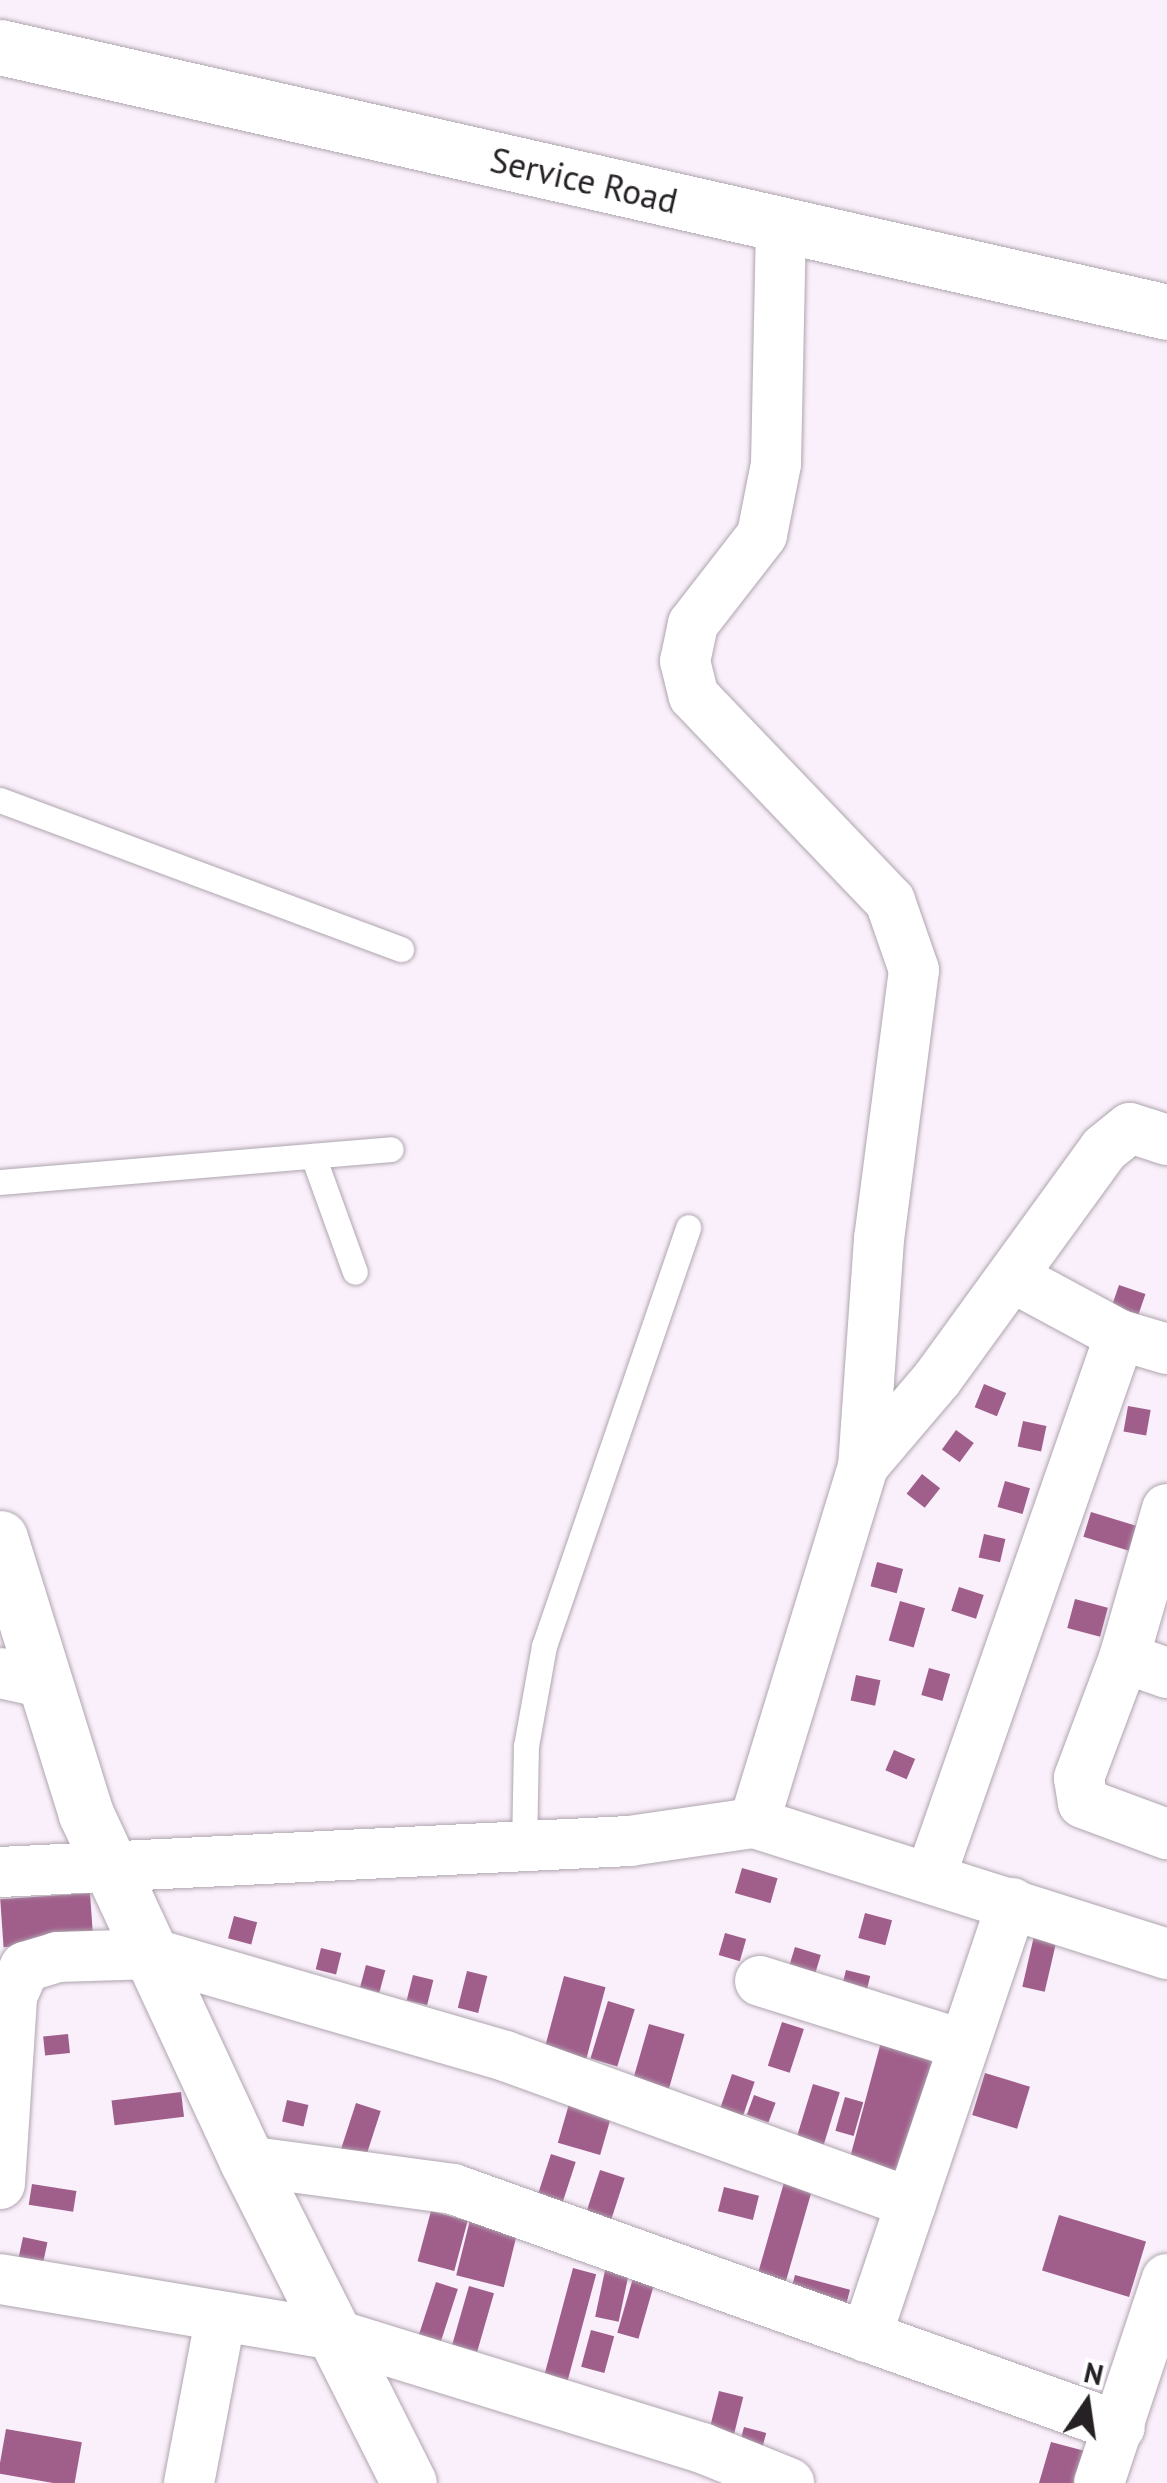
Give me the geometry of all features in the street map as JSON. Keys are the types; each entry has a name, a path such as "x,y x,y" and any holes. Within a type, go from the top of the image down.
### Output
{"main road":[{"name":"Service Road","path":"0,47 1167,312"},
{"path":"0,1538 20,1677 154,1954 247,2161 340,2336 410,2483"}],"street":[{"path":"754,1823 863,1466 879,1239 914,970 890,902 694,696 685,661 692,624 762,535 776,464 781,224"},
{"path":"863,1466 1014,1278 1104,1149 1130,1128 1167,1140"},
{"path":"1014,1278 1120,1335 1167,1350"},
{"path":"930,1878 1120,1335"},
{"path":"1167,1509 1146,1666 1079,1778 1083,1802 1167,1834"},
{"path":"0,1872 111,1869 206,1859 524,1848 754,1823 1167,1954"},
{"path":"866,2337 1012,1903"},
{"path":"0,2184 12,1996 25,1967 57,1956 154,1954 505,2056 911,2204"},
{"path":"760,1981 964,2045"},
{"path":"247,2161 453,2190 1120,2426"},
{"path":"0,2279 220,2320 340,2336 702,2448 789,2483"},
{"path":"1099,2483 1167,2279"},
{"path":"189,2483 220,2320"}],"lane":[{"path":"0,800 401,949"},
{"path":"0,1182 391,1149"},
{"path":"313,1156 355,1272"},
{"path":"524,1848 526,1746 544,1646 688,1226"}],"building":[{"path":"1119,1285 1145,1294 1136,1322 1110,1312"},
{"path":"984,1384 1006,1393 997,1416 975,1407"},
{"path":"1128,1406 1151,1410 1146,1436 1123,1432"},
{"path":"1023,1421 1046,1426 1041,1451 1018,1446"},
{"path":"956,1430 974,1443 960,1462 942,1449"},
{"path":"922,1474 940,1488 925,1508 907,1494"},
{"path":"1005,1481 1030,1488 1023,1514 998,1507"},
{"path":"1091,1512 1150,1530 1143,1555 1083,1537"},
{"path":"984,1534 1005,1539 1000,1562 979,1557"},
{"path":"877,1562 903,1569 897,1593 871,1586"},
{"path":"959,1587 984,1595 976,1619 951,1611"},
{"path":"1075,1599 1108,1608 1100,1637 1067,1628"},
{"path":"900,1601 925,1608 914,1648 889,1640"},
{"path":"929,1668 950,1674 942,1701 921,1695"},
{"path":"856,1675 880,1680 875,1706 851,1700"},
{"path":"894,1750 915,1759 907,1779 885,1770"},
{"path":"742,1868 778,1878 770,1903 735,1893"},
{"path":"90,1893 93,1941 4,1947 0,1899"},
{"path":"865,1913 892,1920 885,1945 858,1938"},
{"path":"234,1916 257,1922 251,1944 228,1938"},
{"path":"725,1933 746,1939 740,1961 719,1955"},
{"path":"1034,1936 1056,1941 1045,1992 1022,1987"},
{"path":"795,1947 821,1955 812,1983 787,1975"},
{"path":"321,1948 341,1953 336,1974 316,1969"},
{"path":"366,1965 385,1970 379,1992 360,1987"},
{"path":"846,1970 870,1976 865,1996 841,1990"},
{"path":"467,1971 487,1976 478,2013 458,2008"},
{"path":"413,1975 433,1980 427,2005 407,2000"},
{"path":"564,1976 606,1987 586,2060 545,2048"},
{"path":"608,2001 635,2009 617,2067 590,2058"},
{"path":"782,2022 804,2029 790,2073 768,2066"},
{"path":"649,2024 685,2034 667,2094 632,2084"},
{"path":"68,2034 70,2053 45,2056 43,2037"},
{"path":"881,2042 941,2058 909,2176 849,2160"},
{"path":"985,2073 1030,2087 1017,2129 972,2115"},
{"path":"732,2074 755,2082 741,2122 718,2115"},
{"path":"813,2084 840,2092 823,2147 796,2139"},
{"path":"573,2090 615,2102 600,2155 558,2143"},
{"path":"181,2092 184,2117 115,2125 112,2101"},
{"path":"754,2095 776,2103 768,2123 747,2115"},
{"path":"845,2097 863,2102 854,2136 835,2131"},
{"path":"287,2100 308,2105 303,2126 282,2121"},
{"path":"356,2103 381,2111 362,2169 337,2161"},
{"path":"551,2154 576,2162 557,2219 532,2211"},
{"path":"600,2170 625,2178 606,2236 581,2228"},
{"path":"785,2179 813,2187 782,2294 754,2286"},
{"path":"32,2184 76,2191 73,2212 29,2205"},
{"path":"724,2187 759,2196 753,2220 718,2211"},
{"path":"431,2211 468,2221 454,2271 418,2261"},
{"path":"1059,2215 1146,2242 1129,2297 1042,2270"},
{"path":"470,2220 518,2232 504,2287 456,2275"},
{"path":"23,2237 47,2242 42,2268 18,2262"},
{"path":"607,2261 630,2266 619,2322 595,2317"},
{"path":"573,2268 596,2274 567,2383 544,2377"},
{"path":"795,2275 850,2290 844,2312 789,2297"},
{"path":"633,2278 654,2284 638,2339 617,2333"},
{"path":"436,2282 458,2289 440,2344 418,2337"},
{"path":"469,2286 494,2293 477,2352 452,2345"},
{"path":"591,2330 614,2336 604,2373 581,2367"},
{"path":"719,2391 743,2397 732,2441 708,2435"},
{"path":"744,2427 766,2433 760,2456 738,2450"},
{"path":"6,2429 82,2442 75,2483 0,2474"},
{"path":"1051,2442 1085,2451 1076,2483 1039,2483"}]}
